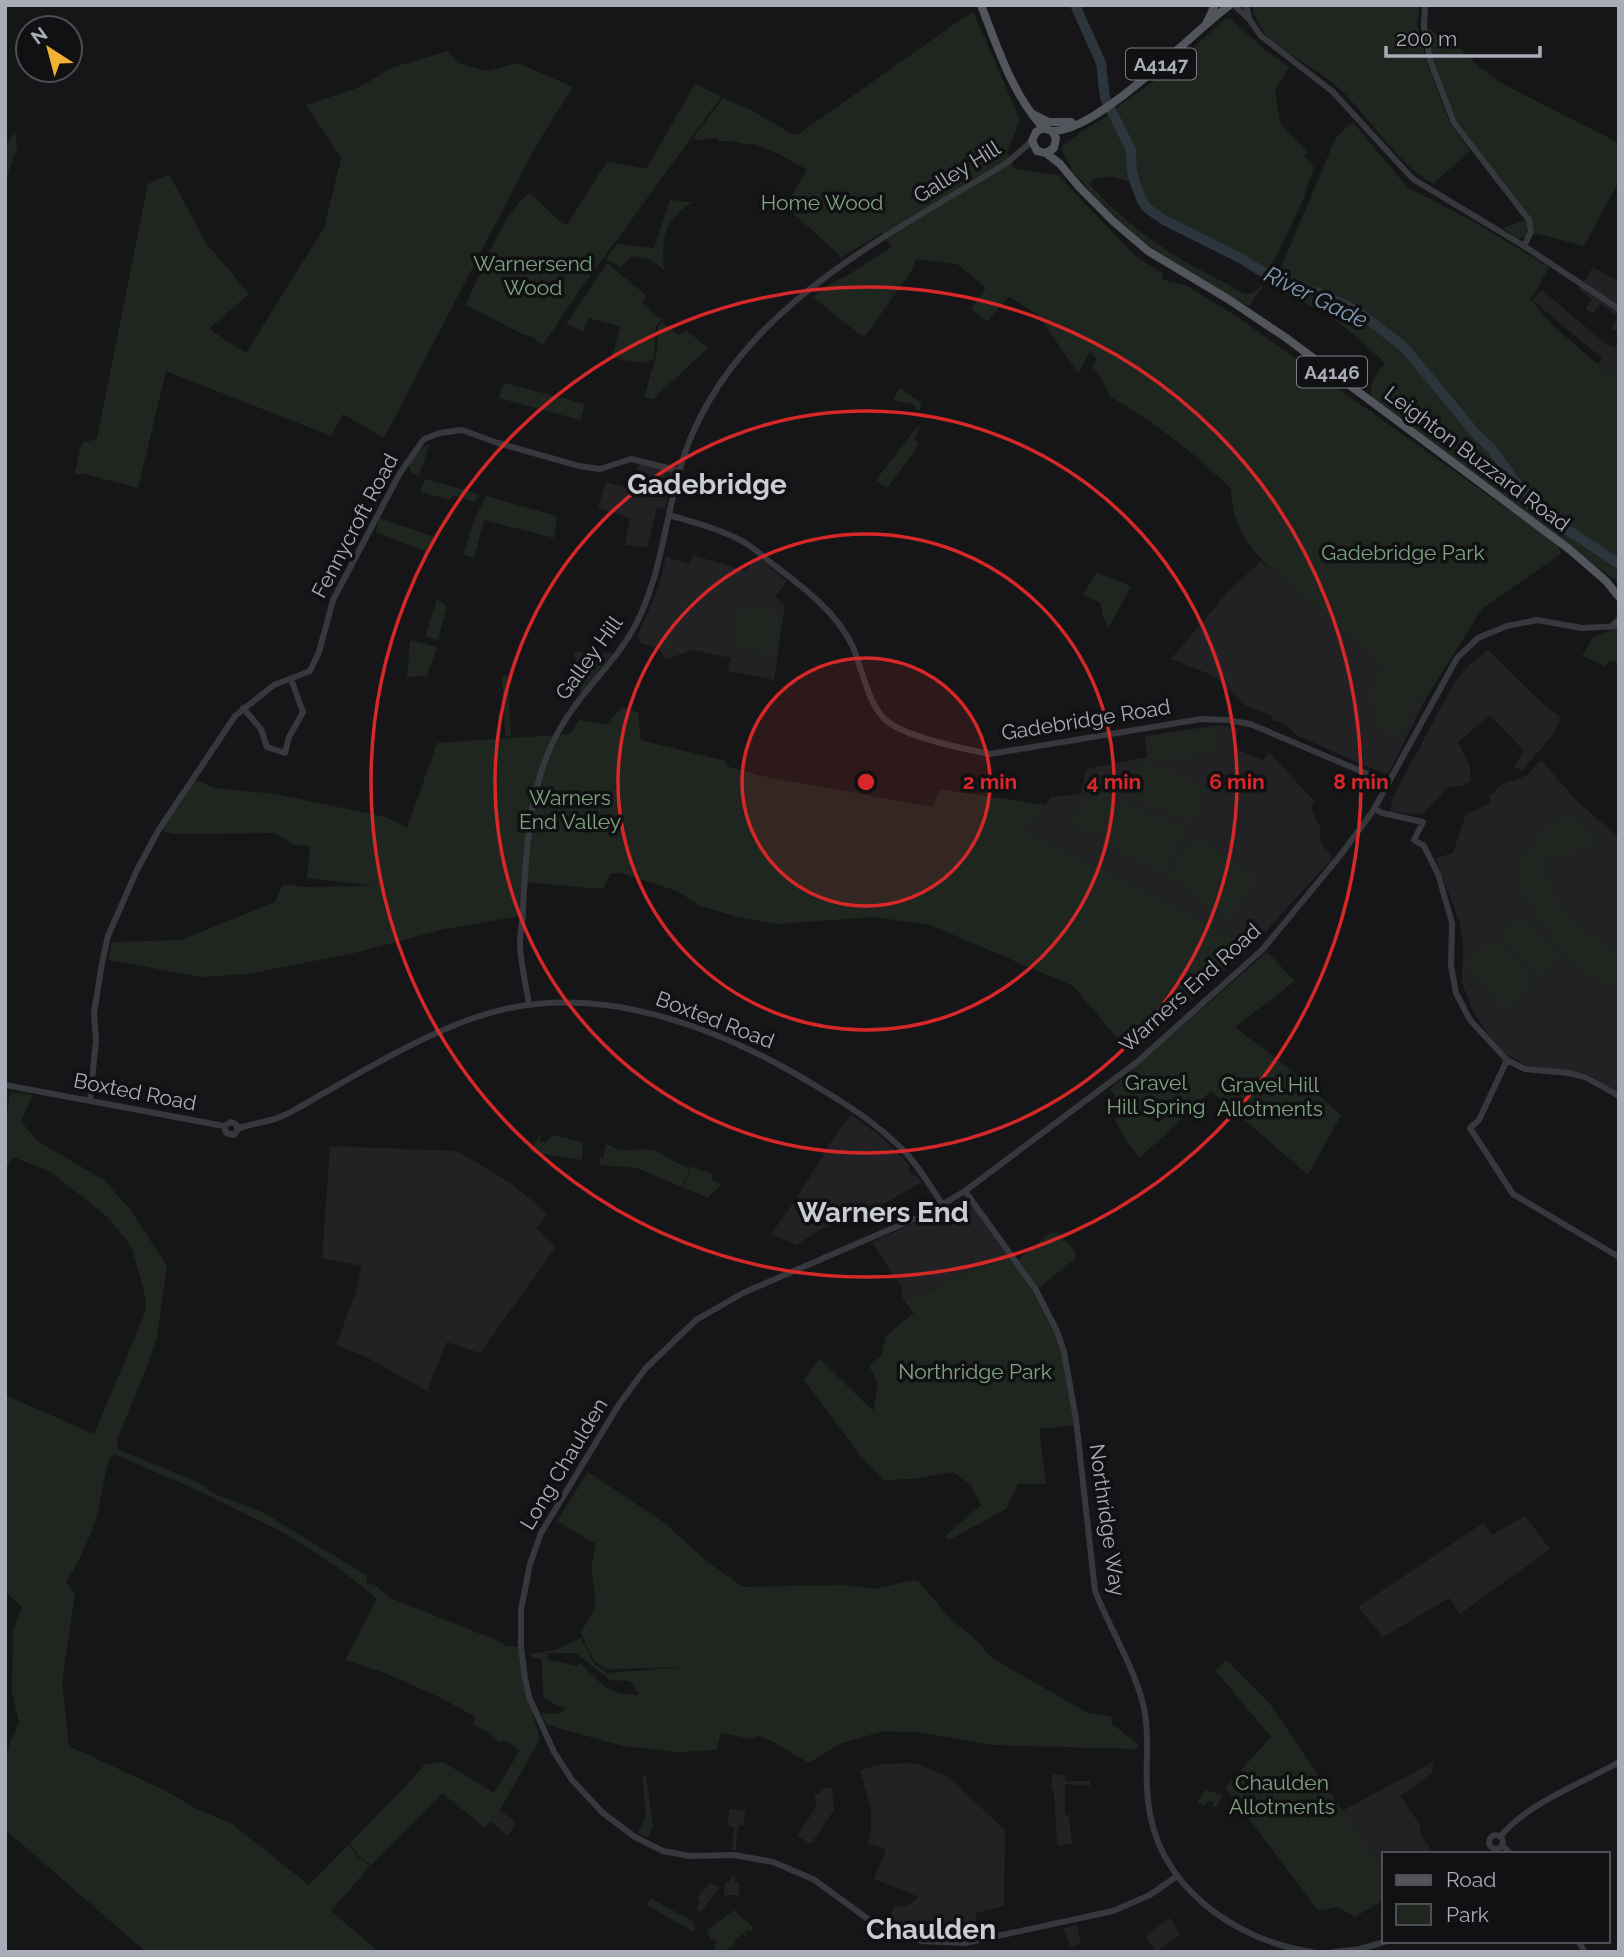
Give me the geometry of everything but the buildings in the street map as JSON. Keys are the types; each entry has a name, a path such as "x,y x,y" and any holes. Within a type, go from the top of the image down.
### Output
{"main road":[{"path":"981,5 1006,71 1027,111 1032,138 1042,152 1056,144"},
{"name":"A4147","path":"1206,24 1215,5"},
{"name":"A4147","path":"1047,130 1073,125 1098,112 1149,75 1206,24 1232,5"},
{"path":"1027,111 1049,122 1084,120"},
{"path":"1027,111 1047,130 1032,138"},
{"name":"A4147","path":"1056,144 1073,125"},
{"name":"Leighton Buzzard Road","path":"1047,130 1056,144 1060,164"},
{"name":"Leighton Buzzard Road","path":"1042,152 1060,164 1097,205 1148,251 1285,337 1569,549 1606,581 1619,597"},
{"name":"Leighton Buzzard Road","path":"1606,581 1619,587"}],"street":[{"path":"1232,5 1249,19 1261,36 1333,92 1413,179 1524,246 1619,309"},
{"path":"1246,5 1249,19"},
{"path":"1425,5 1424,26 1430,60 1454,124 1529,220 1531,232 1524,246"},
{"name":"Galley Hill","path":"528,1004 520,942 532,807 538,775 564,721 620,652 637,623 656,574 688,446 708,402 741,354 764,329 824,277 1020,153 1032,138"},
{"name":"Galley Hill","path":"1020,153 1042,152"},
{"name":"Fennycroft Road","path":"90,1101 96,1040 94,1013 108,936 137,870 158,831 229,723 243,708 274,685 310,671 316,662 333,600 400,472 424,439 440,433 462,430 579,466 600,468 631,458 680,471"},
{"name":"Gadebridge Road","path":"669,515 720,530 743,541 832,614 852,644 878,711 900,730 990,754 1201,719 1227,720 1261,728 1389,783"},
{"name":"Warners End Road","path":"965,1191 1137,1062 1262,950 1375,809 1457,658 1479,638 1507,626 1537,620 1582,628 1615,627 1619,619"},
{"path":"243,708 261,729 267,747 285,753 289,737 303,712 291,679"},
{"path":"1375,809 1423,822 1415,841 1424,846 1432,861 1452,923 1451,966 1456,993 1469,1020 1507,1060 1525,1069 1585,1077 1619,1096"},
{"name":"Boxted Road","path":"5,1085 225,1126 231,1122 238,1128 289,1113 447,1029 484,1014 528,1004 597,1004 633,1009 673,1020 744,1047 786,1067 854,1109 904,1150 942,1204"},
{"path":"1507,1060 1479,1120 1470,1128 1513,1194 1619,1257"},
{"name":"Long Chaulden","path":"965,1191 928,1213 723,1303 680,1332 645,1369 618,1406 550,1516 533,1554 524,1587 520,1630 529,1698 554,1752 572,1780 603,1813 635,1838 671,1853 734,1855 782,1865 813,1879 868,1919 912,1939 965,1943 1091,1916 1139,1900 1177,1876"},
{"name":"Northridge Way","path":"965,1191 1036,1290 1053,1322 1064,1352 1076,1419 1095,1591 1101,1609 1130,1664 1143,1702 1147,1722 1146,1785 1150,1818 1162,1850 1177,1876 1208,1906 1245,1932 1277,1945 1312,1952"},
{"path":"1500,1837 1512,1822 1523,1815 1619,1762"},
{"path":"1500,1837 1495,1835 1490,1839 1490,1851 1502,1845"},
{"path":"1500,1837 1502,1845 1509,1852"},
{"path":"1334,1952 1382,1943"}],"shaded area":[{"path":"1593,267 1619,282 1619,330 1617,332 1611,328 1618,317 1600,304 1593,314 1585,309 1592,299 1579,289"},
{"path":"1542,290 1608,346 1614,348 1619,344 1619,365 1611,375 1598,364 1602,358 1532,300"},
{"path":"639,462 674,472 665,508 657,507 647,548 625,545 630,518 598,508 606,482 631,489"},
{"path":"693,555 745,571 758,557 787,581 775,597 785,605 774,680 728,671 731,658 693,650 666,659 658,648 640,643 638,635 658,589 666,557 690,564"},
{"path":"1261,561 1427,696 1389,773 1383,773 1298,736 1282,722 1274,721 1270,715 1245,705 1214,676 1171,659 1227,593"},
{"path":"1488,650 1560,717 1555,732 1522,771 1514,766 1524,751 1490,715 1458,742 1470,766 1471,781 1465,785 1447,788 1423,814 1390,812 1393,797 1453,685 1470,664"},
{"path":"1219,725 1239,728 1233,748 1263,760 1269,752 1315,802 1311,808 1320,827 1320,839 1332,855 1332,859 1252,946 1027,831 1051,797 1081,794 1086,769 1147,757 1145,736"},
{"path":"1541,760 1575,799 1619,838 1619,1094 1586,1073 1527,1066 1498,1049 1473,1011 1462,983 1463,944 1460,924 1436,858 1453,853 1466,814 1491,803 1489,796 1501,785 1527,775"},
{"path":"851,1115 880,1136 909,1165 910,1174 922,1182 889,1201 820,1230 796,1245 771,1234 838,1131"},
{"path":"330,1146 457,1151 511,1183 548,1214 536,1228 556,1247 480,1353 447,1342 427,1391 368,1358 336,1345 355,1294 362,1266 322,1258"},
{"path":"966,1197 1007,1255 997,1262 913,1298 903,1299 901,1287 872,1242 942,1211"},
{"path":"1525,1516 1550,1549 1460,1614 1449,1598 1383,1637 1358,1607 1483,1523 1492,1535"},
{"path":"1433,1762 1432,1773 1400,1796 1421,1826 1419,1832 1433,1852 1382,1852 1382,1870 1342,1811"},
{"path":"909,1763 947,1776 1005,1830 1004,1906 976,1913 977,1934 951,1938 916,1936 886,1924 895,1906 905,1907 919,1897 874,1879 886,1849 868,1844 871,1809 860,1770 884,1764"},
{"path":"1053,1774 1064,1775 1066,1781 1090,1781 1090,1786 1065,1786 1065,1815 1069,1815 1072,1844 1057,1846 1054,1790 1051,1790"},
{"path":"832,1788 834,1810 811,1844 797,1836 816,1807 815,1794 819,1794 821,1789"},
{"path":"729,1809 745,1811 744,1825 740,1825 737,1830 736,1850 732,1850 734,1828 728,1825"},
{"path":"500,1810 516,1822 508,1836 490,1821"},
{"path":"735,1876 735,1881 739,1882 739,1895 724,1895 725,1882"},
{"path":"710,1883 719,1888 700,1913 697,1910 700,1901 697,1898"},
{"path":"1170,1918 1180,1934 1156,1952 1146,1936"},
{"path":"1077,1925 1081,1944 1070,1947 1064,1928"}],"green space":[{"path":"1251,5 1420,5 1417,25 1428,65 1450,124 1470,151 1433,184 1418,174 1335,85 1265,34"},
{"name":"Gadebridge Park","path":"973,11 1020,120 1007,153 1014,169 1058,175 1134,255 1162,273 1163,280 1186,285 1236,316 1557,544 1561,554 1482,609 1427,696 1421,692 1397,738 1392,731 1381,733 1370,698 1382,666 1367,649 1256,553 1239,525 1233,508 1231,489 1173,438 1109,396 1103,380 1092,367 1097,359 1090,352 1078,373 1038,315 1009,297 987,321 971,309 986,288 957,264 915,259 913,269 866,335 862,336 814,298 811,299 824,287 892,247 881,233 841,258 785,206 807,170 777,153 749,143 719,141 718,138 693,138 723,98 797,135"},
{"path":"1226,18 1232,20 1289,67 1275,90 1280,123 1308,152 1304,157 1314,167 1303,200 1268,274 1183,230 1153,210 1144,200 1139,188 1136,153 1132,142 1113,110 1110,112 1167,72"},
{"path":"1424,26 1461,49 1479,67 1503,84 1619,143 1619,181 1584,246 1534,233 1529,220 1454,124 1430,60"},
{"path":"448,51 458,63 486,71 518,63 573,87 537,144 384,438 343,414 331,436 166,371 138,488 85,474 74,474 82,443 97,439 148,184 169,174 206,243 249,294 209,329 246,353 324,228 341,158 306,105 360,87 391,68"},
{"name":"Warnersend Wood","path":"695,84 721,97 543,345 529,335 524,335 466,305 493,244 521,201 530,193 567,225 607,161 646,169"},
{"path":"1108,115 1127,150 1131,182 1114,177 1094,178 1090,185 1136,228 1188,263 1247,294 1263,285 1250,305 1247,306 1179,267 1138,238 1073,172 1061,148"},
{"name":"Gadebridge Park","path":"1353,122 1407,187 1471,220 1549,267 1531,299 1551,324 1610,375 1619,366 1619,582 1569,549 1370,402 1372,381 1385,363 1338,322 1274,284 1336,137"},
{"path":"15,131 17,148 5,181 5,147"},
{"path":"670,200 692,202 675,217 666,231 663,248 664,270 651,260 633,256 620,267 606,259 617,244 654,248"},
{"path":"1526,220 1529,229 1525,238 1517,238 1503,228"},
{"path":"607,263 647,296 642,303 659,319 663,317 656,327 653,360 642,363 612,358 620,326 588,318 583,331 566,324"},
{"path":"664,318 663,323 679,335 686,330 708,348 653,399 644,398 657,352 658,327"},
{"path":"504,383 585,404 580,420 499,398"},
{"path":"900,388 921,403 920,410 915,409 915,405 893,400"},
{"path":"918,425 920,426 915,440 919,443 887,488 876,480"},
{"path":"430,443 419,476 411,473 409,466 413,459"},
{"path":"425,479 479,494 475,502 452,495 450,500 420,492"},
{"path":"486,496 557,516 554,538 484,520 474,558 463,555 475,518"},
{"path":"379,518 435,537 429,552 376,533"},
{"path":"1097,573 1131,586 1109,627 1104,620 1100,603 1083,594"},
{"path":"437,599 447,607 438,640 425,637"},
{"path":"741,605 781,614 772,655 753,651 761,611 751,650 731,646"},
{"path":"1619,630 1619,659 1616,662 1610,660 1605,666 1582,656 1593,637"},
{"path":"410,640 437,647 427,676 407,677"},
{"path":"574,652 613,653 581,693"},
{"path":"502,676 508,676 511,736 505,736"},
{"name":"Warners End Valley","path":"622,707 638,713 641,740 726,761 726,766 762,776 933,807 940,789 1045,805 1027,831 1252,946 1131,1054 1073,986 930,925 874,917 777,924 700,906 677,891 621,873 611,873 603,889 523,882 520,916 445,929 354,953 247,974 202,977 108,960 112,942 181,940 275,902 282,885 375,886 307,878 310,846 295,845 275,833 174,834 162,831 196,780 214,788 276,794 385,817 407,828 437,743 570,734 579,720 606,725"},
{"path":"1217,728 1219,753 1151,759 1150,736"},
{"path":"1143,760 1206,787 1192,823 1128,796"},
{"path":"1095,774 1124,787 1098,838 1072,824"},
{"path":"1121,800 1186,830 1165,872 1101,843"},
{"path":"1568,813 1599,844 1545,860 1547,876 1559,903 1568,915 1592,936 1619,953 1619,989 1586,973 1566,956 1523,893 1519,864 1543,831"},
{"path":"1197,836 1256,878 1230,920 1168,875"},
{"path":"1521,914 1561,956 1539,978 1499,935"},
{"path":"1493,938 1535,984 1505,1010 1465,964"},
{"path":"1267,952 1295,981 1235,1027 1287,1067 1341,1115 1308,1175 1211,1091 1140,1158 1115,1120 1123,1108 1110,1089"},
{"path":"12,1092 33,1095 21,1121 36,1140 104,1180 129,1208 167,1266 157,1337 117,1439 118,1449 199,1483 219,1496 261,1511 366,1575 367,1583 393,1599 506,1646 518,1647 523,1679 540,1739 500,1810 485,1828 442,1793 371,1865 358,1855 350,1843 424,1765 443,1762 494,1793 520,1750 506,1741 499,1742 490,1733 473,1725 476,1717 441,1698 385,1673 345,1660 377,1599 336,1566 286,1534 197,1490 116,1455 111,1456 92,1530 66,1582 75,1594 62,1682 69,1746 232,1824 309,1885 349,1844 357,1856 370,1866 331,1911 379,1952 146,1952 8,1832 5,1833 5,1755 19,1722 12,1693 13,1631 22,1607 5,1592 5,1395 94,1434 145,1313 146,1299 132,1248 110,1219 51,1172 13,1157 5,1168 5,1115"},
{"path":"551,1135 583,1142 582,1160 530,1152 539,1136 540,1141 546,1143"},
{"path":"606,1144 621,1150 655,1151 690,1167 682,1187 637,1168 600,1165 599,1157 603,1158"},
{"path":"691,1167 713,1174 711,1179 721,1185 708,1198 683,1187"},
{"name":"Northridge Park","path":"1058,1232 1075,1251 1075,1259 1036,1290 1057,1331 1076,1425 1039,1429 1046,1484 1018,1484 1006,1509 949,1540 945,1536 981,1505 971,1485 953,1472 911,1479 884,1480 859,1454 804,1380 819,1358 873,1411 878,1383 869,1366 881,1356 886,1336 914,1313 903,1299 923,1294 1007,1255 1017,1261 1049,1234"},
{"path":"588,1472 662,1521 708,1562 743,1587 843,1585 874,1589 918,1581 950,1618 992,1658 1088,1713 1112,1717 1111,1723 1138,1744 1138,1749 992,1745 924,1733 885,1731 842,1743 809,1763 772,1741 757,1736 752,1739 721,1733 716,1750 679,1752 623,1746 547,1725 541,1713 560,1714 565,1709 543,1698 542,1659 531,1657 531,1654 555,1650 581,1638 594,1664 607,1673 686,1667 606,1669 594,1661 580,1632 592,1615 595,1604 592,1570 596,1544 557,1521","holes":["548,1653 576,1653 610,1680 630,1681 639,1695 620,1693 606,1687 581,1663 578,1666 547,1659"]},
{"name":"Chaulden Allotments","path":"1226,1660 1270,1704 1382,1869 1382,1901 1355,1917 1337,1907 1319,1911 1225,1788 1271,1737 1215,1670"},
{"path":"642,1775 646,1776 653,1825 648,1838 638,1833 646,1815"},
{"path":"1206,1790 1223,1795 1217,1807 1212,1807 1214,1802 1208,1800 1205,1806 1197,1802"},
{"path":"650,1898 694,1922 695,1932 646,1905"},
{"path":"734,1910 754,1928 750,1933 748,1930 745,1932 745,1937 743,1934 734,1941 736,1944 723,1952 717,1952 714,1945 717,1943 715,1939 711,1940 707,1930"}],"waterway":[{"name":"River Gade","path":"1075,5 1101,63 1105,98 1131,150 1135,183 1148,209 1266,274 1329,297 1357,311 1404,347 1476,434 1492,449 1514,480 1554,521 1619,564"}],"district":[{"name":"Gadebridge","path":"707,484"},
{"name":"Warners End","path":"883,1212"},
{"name":"Chaulden","path":"931,1929"}],"park label":[{"name":"Home Wood","path":"822,203"},
{"name":"Gravel Hill Spring","path":"1156,1095"},
{"name":"Gravel Hill Allotments","path":"1270,1097"}]}
